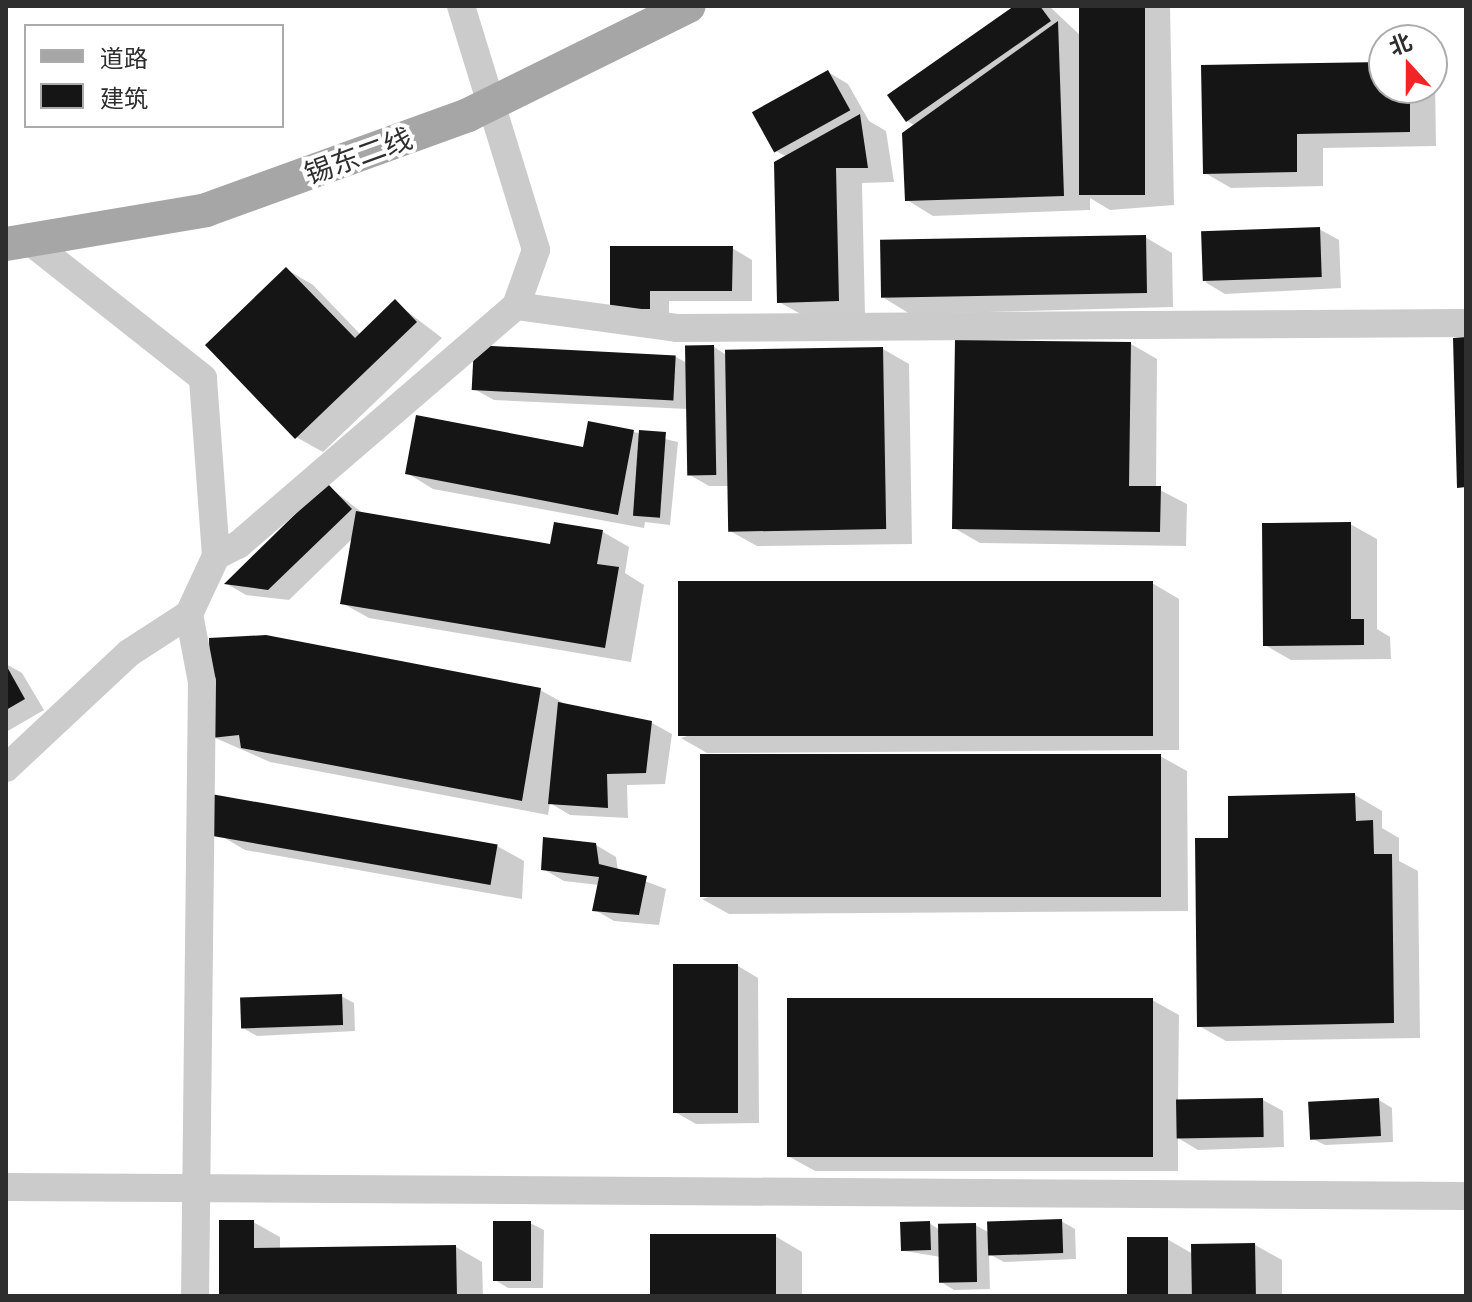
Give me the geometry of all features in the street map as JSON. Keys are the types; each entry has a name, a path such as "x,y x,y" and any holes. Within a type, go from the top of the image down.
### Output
{"main road":[{"name":"锡东二线","path":"17,242 206,210 489,105 689,6"}],"street":[{"path":"216,556 238,545 516,306 536,250 461,6"},
{"path":"6,768 129,653 189,614 216,556 203,378 17,242"},
{"path":"516,306 677,328 1466,323"},
{"path":"189,614 202,682 195,1296"},
{"path":"6,1187 1466,1196"}],"building":[{"path":"1014,6 1040,6 1051,21 906,122 887,95"},
{"path":"1079,6 1145,6 1145,195 1079,195"},
{"path":"1058,21 1064,196 905,201 902,133"},
{"path":"1368,62 1368,104 1410,104 1410,132 1297,134 1297,172 1203,174 1201,65"},
{"path":"828,70 850,110 774,152 752,112"},
{"path":"860,114 868,168 836,168 839,301 777,303 774,162"},
{"path":"1320,227 1322,277 1203,281 1201,231"},
{"path":"1146,235 1147,293 881,298 880,240"},
{"path":"610,246 733,246 732,291 650,291 650,309 610,309"},
{"path":"286,267 355,338 395,299 417,322 295,439 205,345"},
{"path":"1466,337 1466,487 1457,488 1453,338"},
{"path":"955,340 1131,342 1129,486 1161,486 1160,532 952,529"},
{"path":"474,345 676,356 673,401 472,390"},
{"path":"714,345 716,475 687,475 685,346"},
{"path":"883,347 886,529 728,532 725,350"},
{"path":"416,415 583,447 588,421 634,430 618,515 405,474"},
{"path":"639,430 666,432 660,518 633,516"},
{"path":"327,483 352,509 268,590 224,584"},
{"path":"356,511 550,544 554,522 603,530 597,564 619,567 605,648 340,604"},
{"path":"1351,522 1351,619 1364,619 1364,645 1263,646 1262,523"},
{"path":"678,581 1153,581 1153,736 678,736"},
{"path":"266,635 541,688 522,801 241,748 239,735 211,738 209,638"},
{"path":"6,665 25,699 6,710"},
{"path":"558,702 652,721 646,773 607,774 608,808 548,804"},
{"path":"700,754 1161,754 1161,897 700,897"},
{"path":"1355,793 1356,821 1373,820 1374,854 1392,854 1394,1023 1197,1027 1195,838 1228,838 1228,796"},
{"path":"211,794 498,845 490,885 204,834"},
{"path":"543,837 596,843 599,864 647,876 639,915 592,911 599,877 541,870"},
{"path":"673,964 738,964 738,1113 673,1113"},
{"path":"342,994 343,1025 241,1029 240,998"},
{"path":"787,998 1153,998 1153,1157 787,1157"},
{"path":"1263,1098 1264,1137 1177,1139 1176,1100"},
{"path":"1379,1098 1381,1136 1310,1140 1308,1102"},
{"path":"1062,1219 1063,1253 988,1256 987,1222"},
{"path":"219,1220 254,1220 254,1248 456,1245 457,1296 219,1296"},
{"path":"493,1221 531,1221 531,1281 493,1281"},
{"path":"930,1221 931,1250 901,1251 900,1222"},
{"path":"976,1223 977,1282 939,1283 938,1224"},
{"path":"650,1234 776,1234 776,1296 650,1296"},
{"path":"1127,1237 1168,1237 1168,1296 1127,1296"},
{"path":"1255,1243 1256,1296 1192,1296 1191,1244"}]}
